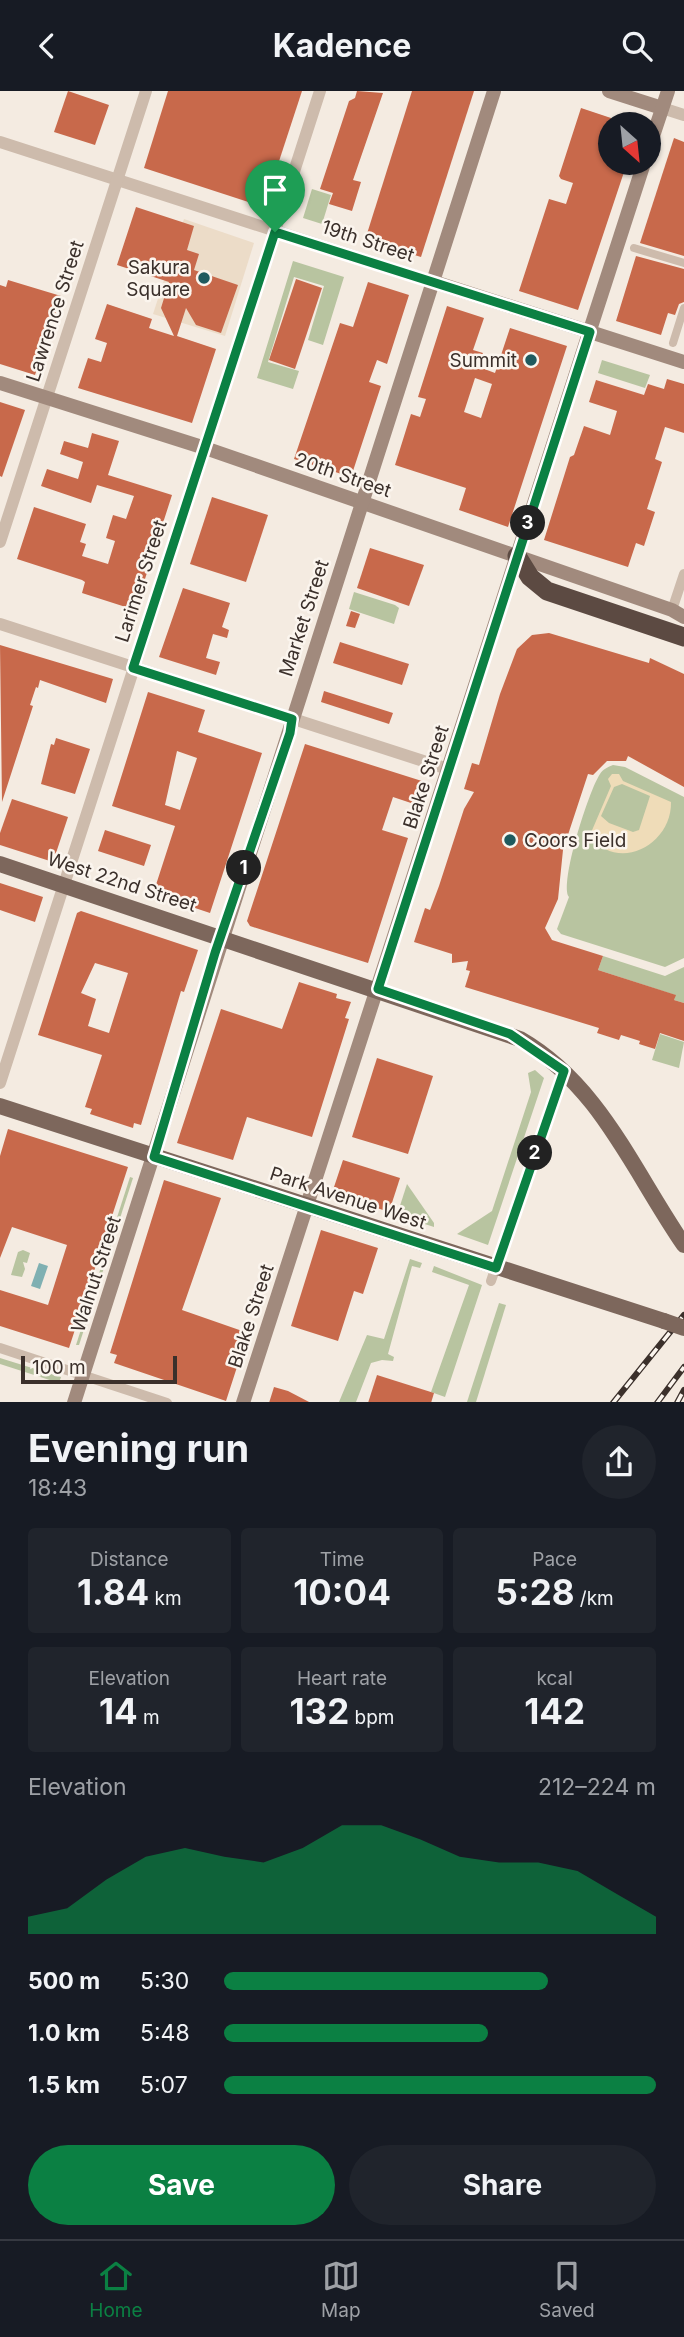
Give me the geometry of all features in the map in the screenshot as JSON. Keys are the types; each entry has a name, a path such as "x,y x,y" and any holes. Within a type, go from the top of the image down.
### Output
{"highway":[{"path":"517,556 530,577 547,591 684,637"}],"main road":[{"name":"Market Street","path":"154,1157 220,937 290,733 292,719 494,91"},
{"path":"609,91 662,108"},
{"path":"661,112 668,91"},
{"name":"Blake Street","path":"243,1402 378,989 441,767 517,556 640,175"},
{"name":"19th Street","path":"434,282 684,362"},
{"name":"20th Street","path":"0,383 205,448 680,613"},
{"name":"West 22nd Street","path":"0,865 510,1034 564,1071"},
{"path":"564,1071 605,1117 684,1245"},
{"name":"Park Avenue West","path":"0,1107 307,1206 489,1271 684,1328"},
{"name":"Walnut Street","path":"74,1402 154,1157"}],"street":[{"name":"Lawrence Street","path":"0,542 146,91"},
{"name":"Larimer Street","path":"0,1083 320,91"},
{"path":"662,108 684,115"},
{"name":"19th Street","path":"0,142 434,282"},
{"path":"635,248 684,263"},
{"path":"673,343 684,308"},
{"path":"680,613 684,574"},
{"path":"0,624 441,767"},
{"path":"489,1271 564,1071"},
{"path":"0,1348 167,1402"}],"green space":[{"path":"312,189 331,195 322,224 303,218"},
{"path":"293,261 344,277 323,345 308,340 324,286 294,277 268,362 299,371 293,389 257,378"},
{"path":"602,360 650,375 645,388 598,373"},
{"path":"354,592 399,608 394,624 349,609"},
{"path":"613,765 625,767 684,797 684,958 665,967 561,934 557,929 569,897 568,875 583,817 600,774"},
{"path":"603,956 665,976 684,967 684,1003 674,1000 675,995 598,970"},
{"path":"660,1034 684,1042 679,1068 652,1060"},
{"path":"535,1070 544,1078 488,1245 457,1234 492,1211 531,1092 528,1073"},
{"path":"130,1177 133,1178 79,1345 76,1345"},
{"path":"407,1184 434,1223 434,1227 397,1215"},
{"path":"23,1250 30,1253 27,1263 23,1262 25,1269 22,1277 11,1275 18,1252"},
{"path":"410,1259 422,1263 420,1268 412,1266 388,1354 394,1357 393,1361 371,1363 356,1402 339,1402 367,1335 384,1339"},
{"path":"434,1266 482,1285 445,1397 431,1392 469,1285 432,1272"},
{"path":"499,1303 506,1305 476,1402 467,1402"},
{"path":"0,1358 61,1377 59,1383 0,1364"}],"sand":[{"path":"612,774 619,774 623,781 671,802 663,831 653,842 628,853 614,852 601,847 590,835 611,786 608,779","holes":["622,784 650,796 639,830 633,832 609,823 601,816 614,787"]}],"shaded area":[{"name":"Sakura Square","path":"184,219 254,243 225,336 153,314"}],"water":[{"path":"39,1263 48,1266 40,1289 31,1286"}],"building":[{"path":"68,91 109,105 95,145 54,132"},
{"path":"168,91 302,91 264,207 144,168"},
{"path":"357,91 383,93 353,180 361,182 352,211 329,204 333,193 320,189 349,101 355,98"},
{"path":"412,91 474,91 421,257 365,240"},
{"path":"581,108 598,114 598,175 623,175 578,310 519,291 549,199 566,204 573,183 559,176"},
{"path":"674,138 684,142 684,256 640,243"},
{"path":"136,207 194,226 187,250 199,254 194,270 238,285 221,333 196,325 186,308 177,336 216,349 192,423 78,388 88,358 101,362 107,343 95,339 107,304 152,319 149,328 174,336 161,308 169,282 117,265"},
{"path":"636,256 684,269 684,302 679,304 675,315 668,313 661,335 616,321"},
{"path":"296,279 322,288 295,369 269,360"},
{"path":"8,280 61,296 35,375 0,364 0,285 6,287"},
{"path":"368,282 409,295 387,364 377,360 369,382 381,386 351,477 294,459 340,323 353,327"},
{"path":"447,306 484,318 473,350 483,353 479,367 495,373 510,328 567,346 508,527 459,510 466,488 395,465 411,414 420,417 426,399 418,397","holes":["475,378 492,384 481,418 464,412"]},
{"path":"667,379 684,384 684,433 665,427 655,459 662,462 647,509 655,512 644,546 636,543 628,567 544,540 570,457 574,455 584,426 610,435 617,411 589,402 596,380 644,395 648,384 664,389"},
{"path":"0,402 25,410 2,477 0,476"},
{"path":"92,433 119,441 108,475 172,495 135,610 82,593 85,582 82,580 17,559 34,507 86,524 80,542 86,544 82,556 108,564 115,541 106,538 113,515 126,519 134,496 97,485 91,503 41,486 47,469 78,479 83,462 60,454 64,441 88,448"},
{"path":"212,497 268,515 246,582 190,564"},
{"path":"370,548 424,565 409,606 357,588"},
{"path":"183,588 230,603 222,627 229,630 227,638 213,634 206,658 220,662 216,675 159,657"},
{"path":"351,611 360,614 355,628 346,626"},
{"name":"Coors Field","path":"549,633 649,663 650,658 684,674 684,787 628,756 626,761 607,761 593,775 588,774 563,850 558,899 545,928 552,940 603,956 598,970 676,995 674,1000 684,1003 684,1041 660,1033 655,1049 639,1044 640,1041 621,1035 619,1040 597,1033 599,1028 465,987 470,971 466,970 468,961 452,963 452,954 414,942 425,908 430,910 464,809 474,792 464,789 472,763 479,765 500,694 517,649 532,635"},
{"path":"340,642 409,664 402,685 333,663"},
{"path":"0,645 113,679 106,703 40,680 30,705 33,706 2,802"},
{"path":"324,691 393,713 389,724 321,702"},
{"path":"148,692 205,710 198,732 262,753 210,913 153,894 175,826 112,806","holes":["177,751 197,758 180,810 165,805"]},
{"path":"56,738 90,749 75,794 41,784 51,744 54,745"},
{"path":"305,744 425,782 417,805 393,797 382,830 408,838 368,963 250,926 247,921"},
{"path":"12,799 68,817 53,862 0,845 0,833"},
{"path":"105,830 151,845 144,866 98,851"},
{"path":"0,883 43,897 35,922 0,910"},
{"path":"81,911 198,950 184,992 181,991 141,1125 134,1123 133,1128 90,1114 92,1109 85,1107 102,1055 38,1035 77,913","holes":["95,963 128,973 109,1033 88,1026 96,999 81,993"]},
{"path":"299,982 337,994 336,998 351,1002 345,1018 349,1019 312,1137 247,1117 233,1160 177,1143 221,1009 282,1029"},
{"path":"377,1058 433,1076 408,1154 352,1137"},
{"path":"8,1129 128,1167 69,1348 0,1326 0,1290 48,1305 67,1245 12,1227 0,1258 0,1156"},
{"path":"343,1160 400,1178 389,1212 332,1193"},
{"path":"164,1180 221,1198 182,1310 248,1333 226,1401 114,1363 117,1355 110,1353"},
{"path":"321,1230 378,1248 363,1294 354,1291 338,1341 291,1326"},
{"path":"377,1375 434,1393 431,1402 368,1402"},
{"path":"274,1387 309,1402 269,1402"}],"railway":[{"path":"614,1402 684,1315"},
{"path":"658,1402 684,1367"},
{"path":"678,1402 684,1390"}],"place":[{"name":"Sakura Square","path":"204,278"},
{"name":"Summit","path":"531,360"},
{"name":"Coors Field","path":"510,840"}],"route":[{"path":"275,232 590,332 378,989 510,1034 546,1056 564,1071 496,1268 154,1157 207,978 290,733 292,719 133,668 275,232"}]}
